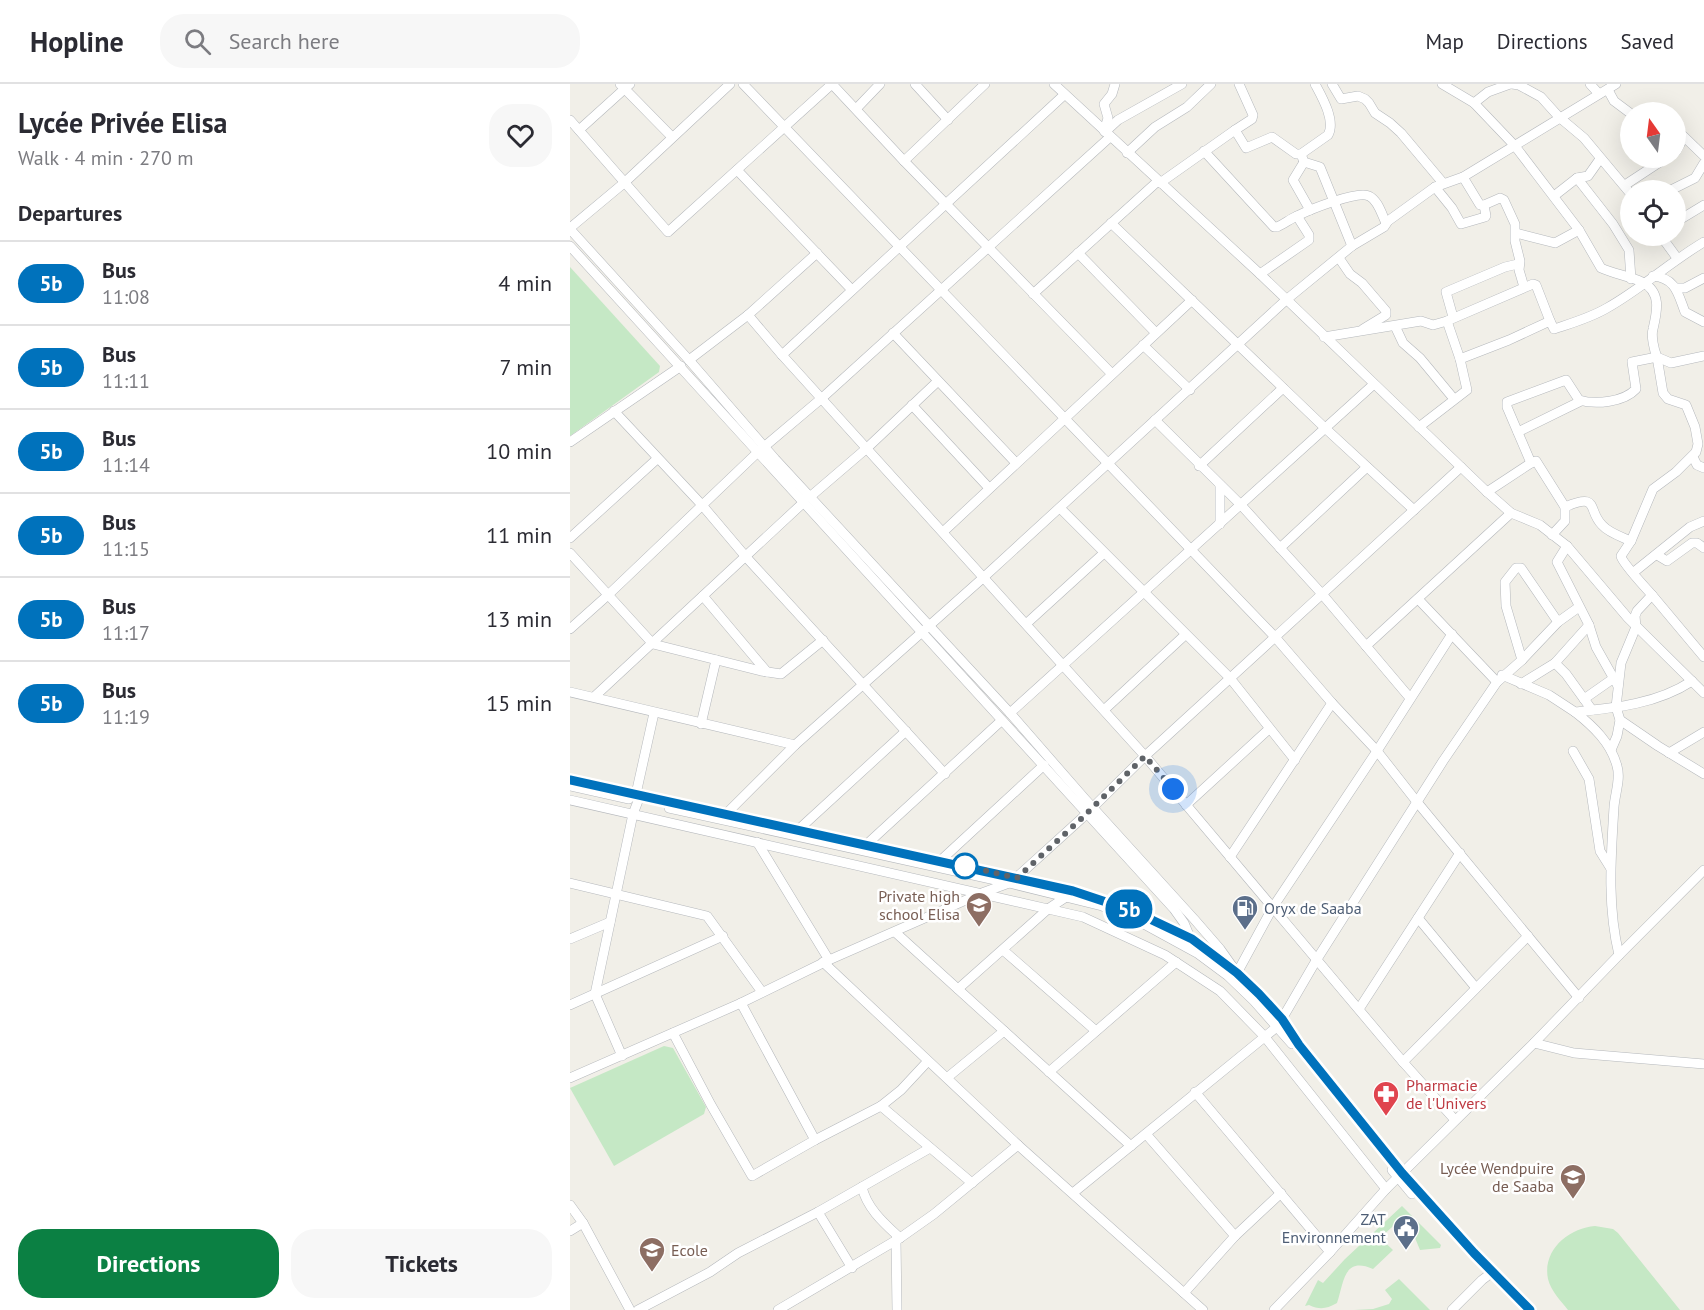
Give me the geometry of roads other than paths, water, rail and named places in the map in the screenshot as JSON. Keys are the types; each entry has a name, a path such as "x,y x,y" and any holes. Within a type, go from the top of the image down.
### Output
{"street":[{"path":"730,84 624,183 570,229 689,360 761,449"},
{"path":"743,84 1275,637 1377,751 1579,998"},
{"path":"570,120 668,232 832,84 946,205 1112,374"},
{"path":"856,109 880,84"},
{"path":"915,84 948,120"},
{"path":"904,161 985,84"},
{"path":"1054,84 1260,274 1487,492 1511,513 1540,525 1567,546 1636,627 1704,693"},
{"path":"1106,133 1108,118 1104,104 1112,94 1115,84"},
{"path":"570,628 608,595 761,449 822,398 987,247 1118,120 1182,84"},
{"path":"1127,153 1155,127 1187,107 1211,84"},
{"path":"1034,294 1159,182 1252,119 1253,115 1239,84"},
{"path":"1310,210 1293,180 1303,158 1331,131 1327,111 1315,84"},
{"path":"1332,84 1341,99 1358,96 1370,103 1375,113 1401,133 1439,185 1461,224 1485,218 1484,205"},
{"path":"1442,84 1474,103 1515,146 1579,230 1601,268 1644,283 1658,304 1652,330 1663,393 1668,399 1686,405 1700,426 1698,444 1693,457 1653,489 1621,559 1704,657"},
{"path":"1590,84 1620,106"},
{"path":"726,814 795,745 984,578 1286,300 1352,246 1384,227 1386,223 1439,185 1463,177 1616,84"},
{"path":"1474,103 1495,86 1519,85 1535,93 1584,138 1620,180"},
{"path":"579,130 625,86 672,137"},
{"path":"782,355 1064,95"},
{"path":"1235,130 1246,148 1272,137 1320,167 1352,246"},
{"path":"1686,139 1704,156"},
{"path":"1204,151 1274,227 1310,210 1364,195 1375,201 1386,223"},
{"path":"1554,196 1576,178 1588,176 1600,159"},
{"path":"1686,182 1695,178 1704,163"},
{"path":"1639,180 1654,168"},
{"path":"737,170 852,290"},
{"path":"1463,177 1478,202 1484,205 1502,198 1512,216 1520,261 1518,264 1524,287"},
{"path":"1576,178 1613,224 1629,250 1631,279"},
{"path":"1686,216 1704,205"},
{"path":"1260,274 1309,240 1309,235 1297,216"},
{"path":"1111,223 1414,510"},
{"path":"1516,233 1555,243 1579,230"},
{"path":"1324,337 1421,321 1433,325 1524,287 1536,285 1554,328 1591,316 1617,302 1677,258 1704,242"},
{"path":"570,246 926,629 1010,713 1089,811 1174,909 1190,943"},
{"path":"1668,246 1677,258"},
{"path":"689,360 748,315 817,253"},
{"path":"1078,253 1156,333"},
{"path":"1339,258 1350,274 1362,283 1386,311 1386,315 1360,331"},
{"path":"1419,427 1468,389 1450,319 1446,292 1505,267 1518,264"},
{"path":"1653,276 1666,280 1677,288 1685,312 1704,322"},
{"path":"1677,288 1685,288 1704,278"},
{"path":"943,532 1192,300"},
{"path":"748,315 1145,756 1403,1062 1455,1120"},
{"path":"1460,359 1550,321"},
{"path":"1395,326 1403,343 1420,358 1455,399"},
{"path":"892,333 1016,463"},
{"path":"1143,345 1190,390"},
{"path":"1518,432 1581,401 1606,402 1633,393 1636,387 1632,363 1657,357 1671,363 1704,356"},
{"path":"570,442 681,366"},
{"path":"1531,463 1507,407 1507,402 1566,380 1581,401"},
{"path":"594,697 938,381"},
{"path":"1010,713 1374,384"},
{"path":"1199,466 1283,388"},
{"path":"912,405 989,488"},
{"path":"614,411 945,774"},
{"path":"1155,420 1241,505 1322,594 1410,698"},
{"path":"1693,457 1697,465 1704,468"},
{"path":"570,538 657,459"},
{"path":"1487,492 1534,461 1538,463 1565,507 1565,521 1552,535"},
{"path":"1280,548 1367,467"},
{"path":"570,1078 741,1003 826,961 1013,880 1461,467"},
{"path":"1220,485 1220,524"},
{"path":"1565,507 1588,502 1595,510 1600,524 1607,530 1631,541"},
{"path":"1060,508 1230,678 1295,760"},
{"path":"1366,646 1511,513"},
{"path":"1634,572 1690,527 1704,521"},
{"path":"1657,555 1667,561 1692,543 1697,543 1704,548"},
{"path":"1567,546 1557,562 1589,626 1596,647 1619,688"},
{"path":"570,553 653,644 767,672 784,673 823,640"},
{"path":"1026,624 1104,553"},
{"path":"1522,660 1506,606 1505,582 1516,568 1521,568 1558,622"},
{"path":"1611,750 1620,720 1616,707 1621,663 1636,627 1637,611 1652,595"},
{"path":"703,596 767,672"},
{"path":"1418,599 1500,679 1549,695 1575,712 1602,737 1611,750 1619,777 1614,806 1610,867 1610,898 1619,955"},
{"path":"1073,1193 1280,1023 1317,959 1417,802 1500,679 1522,660 1558,622 1579,607"},
{"path":"1521,684 1555,663 1589,626"},
{"path":"926,629 1001,720 1194,919 1237,973 1259,994 1400,1176 1490,1274 1529,1310"},
{"path":"1237,973 1273,907 1452,634"},
{"path":"1104,710 1185,635"},
{"path":"701,724 716,660"},
{"path":"1555,663 1566,674 1592,710"},
{"path":"1584,699 1614,678"},
{"path":"1575,712 1616,707 1659,698 1692,681"},
{"path":"570,692 795,745"},
{"path":"1230,857 1332,703"},
{"path":"622,1056 595,994 654,713"},
{"path":"866,845 1001,720"},
{"path":"1620,720 1704,774"},
{"path":"1186,805 1269,729"},
{"path":"798,830 906,731"},
{"path":"1669,753 1704,732"},
{"path":"1573,751 1589,779 1600,851 1610,867"},
{"path":"940,861 1044,765"},
{"path":"570,780 637,797 1102,899 1133,911 1237,973"},
{"path":"570,786 726,814 940,861 1102,906 1190,943 1280,1023"},
{"path":"570,800 1083,917 1176,962 1221,991 1264,1036 1386,1189"},
{"path":"757,842 826,961 928,1061 1203,1310"},
{"path":"1359,1009 1460,853"},
{"path":"1274,1310 1386,1189 1534,1044 1704,870"},
{"path":"570,883 707,916 762,992"},
{"path":"958,989 1048,909 1065,897"},
{"path":"1418,918 1476,988"},
{"path":"570,939 610,921"},
{"path":"895,932 1131,1146"},
{"path":"570,1005 723,936"},
{"path":"1403,1062 1528,936"},
{"path":"1003,950 1096,1031"},
{"path":"1048,1072 1176,962"},
{"path":"741,1003 814,1140"},
{"path":"948,1077 1004,1031"},
{"path":"673,1033 751,1176 814,1140 881,1106 901,1090 928,1061"},
{"path":"1534,1044 1574,1053 1704,1064"},
{"path":"1195,1092 1330,1252"},
{"path":"881,1106 972,1183"},
{"path":"1146,1134 1235,1236"},
{"path":"778,1310 898,1239 934,1214 1018,1144"},
{"path":"638,1310 930,1148"},
{"path":"1400,1176 1529,1310"},
{"path":"862,1187 869,1205 898,1239 897,1310"},
{"path":"1184,1293 1235,1236 1281,1193"},
{"path":"570,1205 583,1223 630,1310"},
{"path":"818,1212 852,1268"},
{"path":"570,1231 583,1223"},
{"path":"1452,1310 1490,1274"}],"place":[{"name":"Private high school Elisa","path":"979,928"},
{"name":"Oryx de Saaba","path":"1245,931"},
{"name":"Pharmacie de l'Univers","path":"1386,1117"},
{"name":"Lycée Wendpuire de Saaba","path":"1573,1200"},
{"name":"ZAT Environnement","path":"1406,1251"},
{"name":"Ecole","path":"652,1273"}]}
